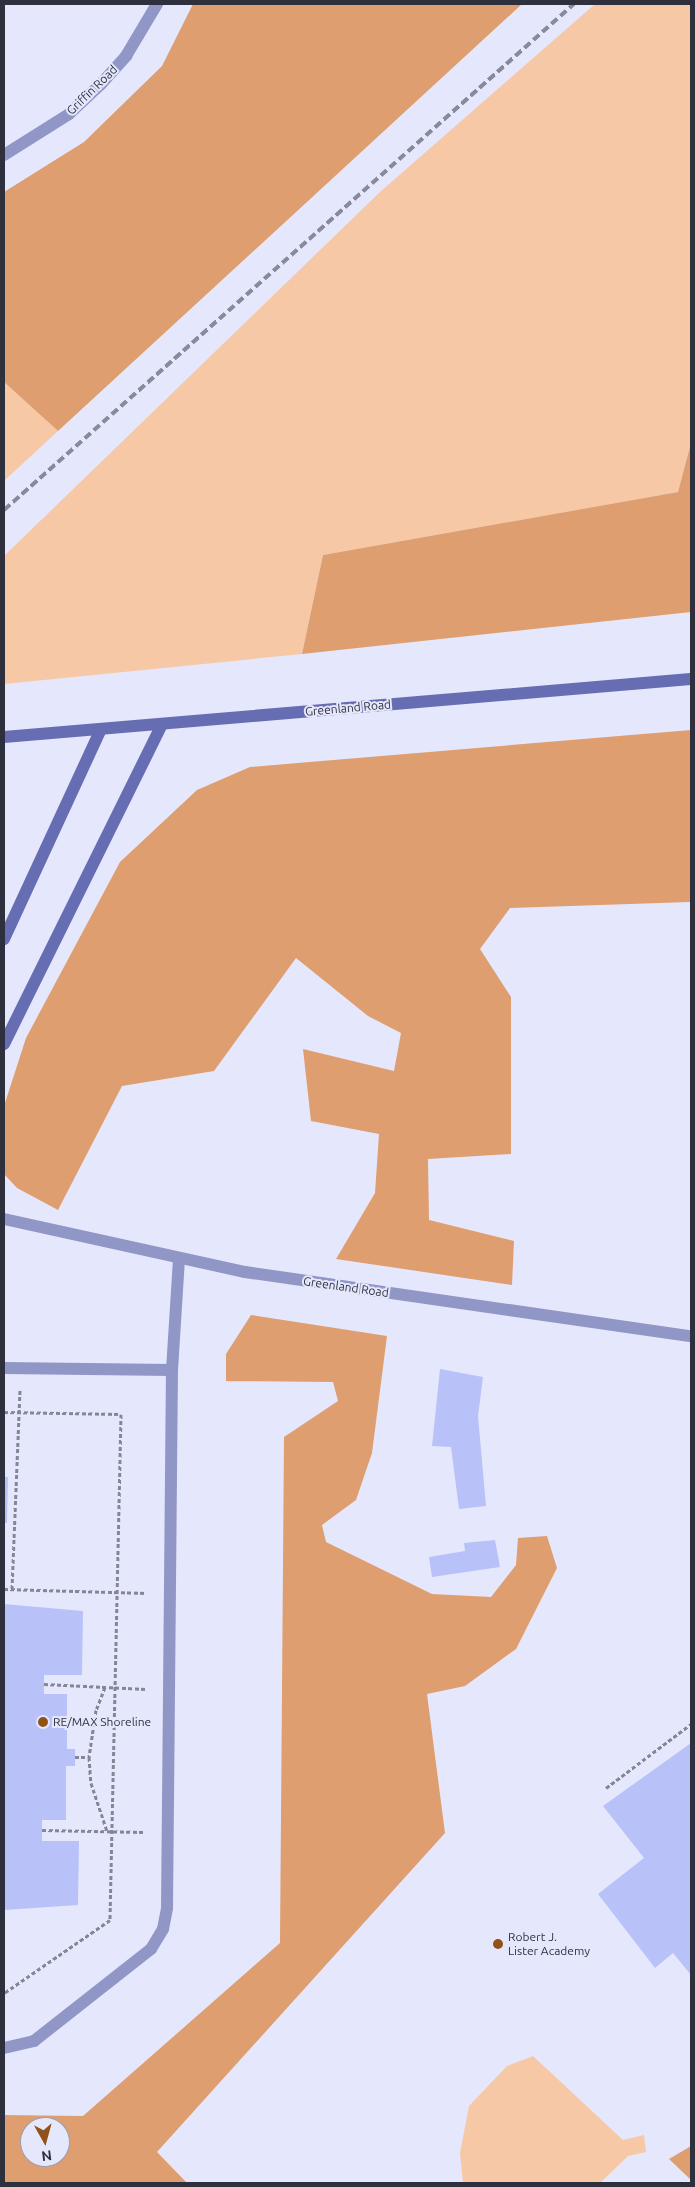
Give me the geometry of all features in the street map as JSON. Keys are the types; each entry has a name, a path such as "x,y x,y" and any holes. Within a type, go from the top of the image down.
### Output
{"main road":[{"name":"Greenland Road","path":"4,737 691,679"},
{"path":"4,1044 162,724"},
{"path":"5,937 101,729"},
{"path":"4,913 5,937"}],"street":[{"name":"Griffin Road","path":"4,155 69,114 101,84 126,56 157,4"},
{"name":"Greenland Road","path":"4,1219 179,1259 691,1336"},
{"path":"4,2048 34,2041 151,1949 163,1929 167,1908 172,1370 179,1259"},
{"path":"4,1368 172,1370"}],"path":[{"path":"12,1589 20,1369"},
{"path":"4,1412 121,1414 110,1920 4,1993"},
{"path":"4,1589 170,1594"},
{"path":"44,1684 169,1690"},
{"path":"105,1687 96,1710 89,1758 91,1783 107,1831"},
{"path":"606,1788 691,1724"},
{"path":"75,1758 89,1758"},
{"path":"42,1830 168,1832"}],"shaded area":[{"path":"193,4 522,4 58,431 4,382 4,192 84,142 162,66"},
{"path":"595,4 691,4 691,443 678,492 323,555 302,654 4,684 4,556 380,192"},
{"path":"4,382 58,431 4,481"},
{"path":"691,443 691,612 302,654 323,555 678,492"},
{"path":"691,730 691,912 690,902 510,908 480,949 511,997 511,1154 428,1159 429,1220 514,1241 512,1285 336,1259 375,1193 379,1134 311,1121 303,1049 394,1071 401,1033 368,1016 296,958 214,1071 122,1086 58,1210 17,1188 4,1174 4,1106 26,1038 120,862 197,790 250,767"},
{"path":"251,1315 387,1336 372,1453 356,1500 322,1525 326,1542 432,1594 491,1597 516,1565 518,1538 547,1536 557,1568 516,1649 465,1686 427,1694 445,1833 157,2152 187,2183 4,2183 4,2115 83,2116 280,1943 284,1437 338,1401 333,1382 226,1381 226,1354"},
{"path":"533,2056 623,2140 644,2135 646,2152 628,2156 600,2183 463,2183 460,2153 469,2106 507,2066"},
{"path":"691,2146 691,2180 669,2159"}],"building":[{"path":"440,1369 483,1377 478,1416 486,1506 459,1509 451,1447 432,1446"},
{"path":"4,1477 8,1477 7,1523 4,1523"},
{"path":"495,1540 500,1567 432,1577 429,1557 465,1551 464,1543"},
{"path":"4,1604 83,1611 82,1675 44,1675 44,1694 67,1694 67,1749 75,1749 75,1766 66,1766 66,1820 42,1820 42,1841 79,1841 78,1905 4,1910"},
{"path":"691,1743 691,1975 673,1953 655,1968 598,1894 644,1858 603,1806"}],"railway":[{"path":"4,510 574,4"}],"place":[{"name":"RE/MAX Shoreline","path":"43,1722"},
{"name":"Robert J. Lister Academy","path":"498,1944"}]}
